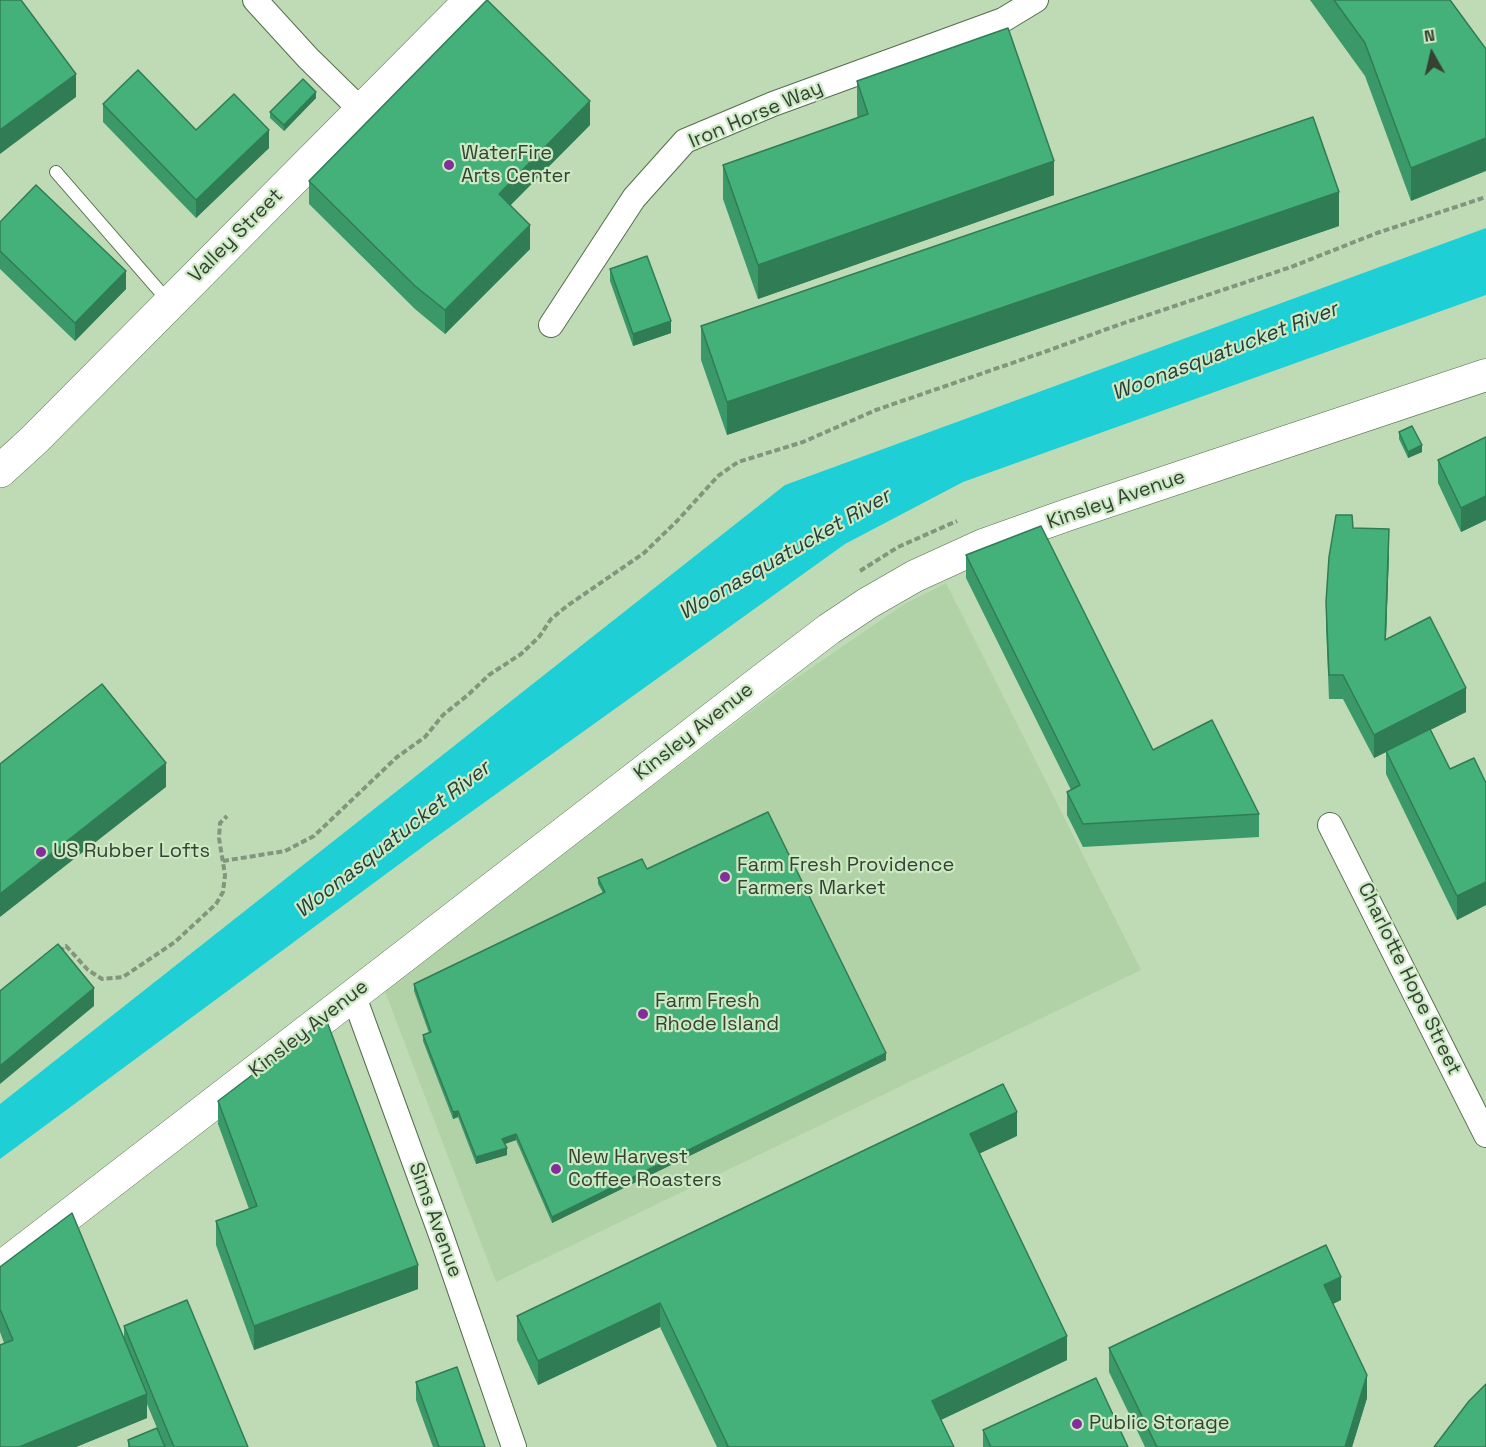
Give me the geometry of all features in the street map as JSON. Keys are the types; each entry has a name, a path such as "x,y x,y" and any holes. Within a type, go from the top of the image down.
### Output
{"main road":[{"name":"Valley Street","path":"0,471 471,0"}],"street":[{"path":"255,0 308,58 362,111"},
{"name":"Iron Horse Way","path":"551,325 634,198 685,141 773,104 1003,20 1036,0"},
{"name":"Kinsley Avenue","path":"0,1268 829,629 895,587 983,546 1067,515 1486,375"},
{"name":"Charlotte Hope Street","path":"1330,825 1486,1135"},
{"name":"Sims Avenue","path":"353,994 441,1235 514,1447"}],"lane":[{"path":"56,172 170,303"}],"path":[{"path":"223,861 285,850 314,836 397,757 425,737 443,715 470,694 489,675 521,654 551,620 644,553 718,476 738,462 803,442 876,410 1291,267 1377,233 1486,197"},
{"path":"58,953 66,946 87,970 102,979 123,977 175,942 216,904 223,892 225,875 219,838 220,823 227,816"}],"shaded area":[{"path":"946,583 1141,970 496,1282 384,989 785,686 903,605"}],"water":[{"name":"Woonasquatucket River","path":"1486,228 1486,295 963,482 845,544 432,840 0,1159 0,1104 785,485"}],"building":[{"path":"0,0 21,0 76,74 0,130"},
{"name":"WaterFire Arts Center","path":"487,0 590,101 499,194 530,225 445,310 415,286 309,181"},
{"path":"1334,0 1450,0 1486,49 1486,138 1411,168 1365,43"},
{"path":"1008,28 1054,161 758,265 723,165 868,114 857,81"},
{"path":"138,70 196,130 234,94 269,130 196,200 103,104"},
{"path":"303,79 316,92 284,125 270,112"},
{"path":"1313,117 1339,192 727,402 701,326"},
{"path":"36,185 126,271 75,323 0,251 0,222"},
{"path":"647,256 671,321 633,334 610,269"},
{"path":"1412,426 1422,445 1408,452 1399,432"},
{"path":"1486,437 1486,496 1461,508 1438,460"},
{"path":"1336,515 1352,515 1353,528 1389,529 1385,640 1430,617 1466,688 1374,735 1343,675 1329,675 1326,602 1329,557"},
{"path":"1041,526 1153,750 1212,720 1259,814 1083,824 1067,792 1080,785 966,555"},
{"name":"US Rubber Lofts","path":"102,684 166,763 0,894 0,764"},
{"path":"1430,729 1450,769 1474,758 1486,783 1486,882 1457,896 1386,751"},
{"name":"Farm Fresh Rhode Island","path":"768,812 886,1053 552,1217 516,1134 502,1139 507,1148 476,1157 458,1111 453,1112 423,1035 431,1032 414,984 605,892 598,878 642,859 647,869"},
{"path":"58,944 94,988 0,1066 0,991"},
{"path":"326,1019 418,1265 254,1326 216,1221 257,1206 218,1101"},
{"path":"1003,1084 1017,1112 970,1134 1067,1336 932,1401 954,1447 726,1447 728,1446 660,1303 538,1361 517,1316"},
{"path":"72,1213 147,1394 19,1447 0,1447 0,1345 13,1340 0,1309 0,1267"},
{"path":"1326,1245 1341,1277 1324,1285 1367,1375 1345,1447 1157,1447 1109,1348"},
{"path":"187,1300 248,1447 174,1447 124,1326"},
{"path":"457,1367 485,1447 439,1447 416,1382"},
{"path":"1096,1378 1128,1447 991,1447 983,1430"},
{"path":"1486,1384 1486,1447 1434,1447 1469,1401"},
{"path":"157,1428 165,1447 130,1447 128,1440"}],"place":[{"name":"WaterFire Arts Center","path":"449,165"},
{"name":"US Rubber Lofts","path":"41,852"},
{"name":"Farm Fresh Providence Farmers Market","path":"725,877"},
{"name":"Farm Fresh Rhode Island","path":"643,1014"},
{"name":"New Harvest Coffee Roasters","path":"556,1169"},
{"name":"Public Storage","path":"1077,1424"}]}
